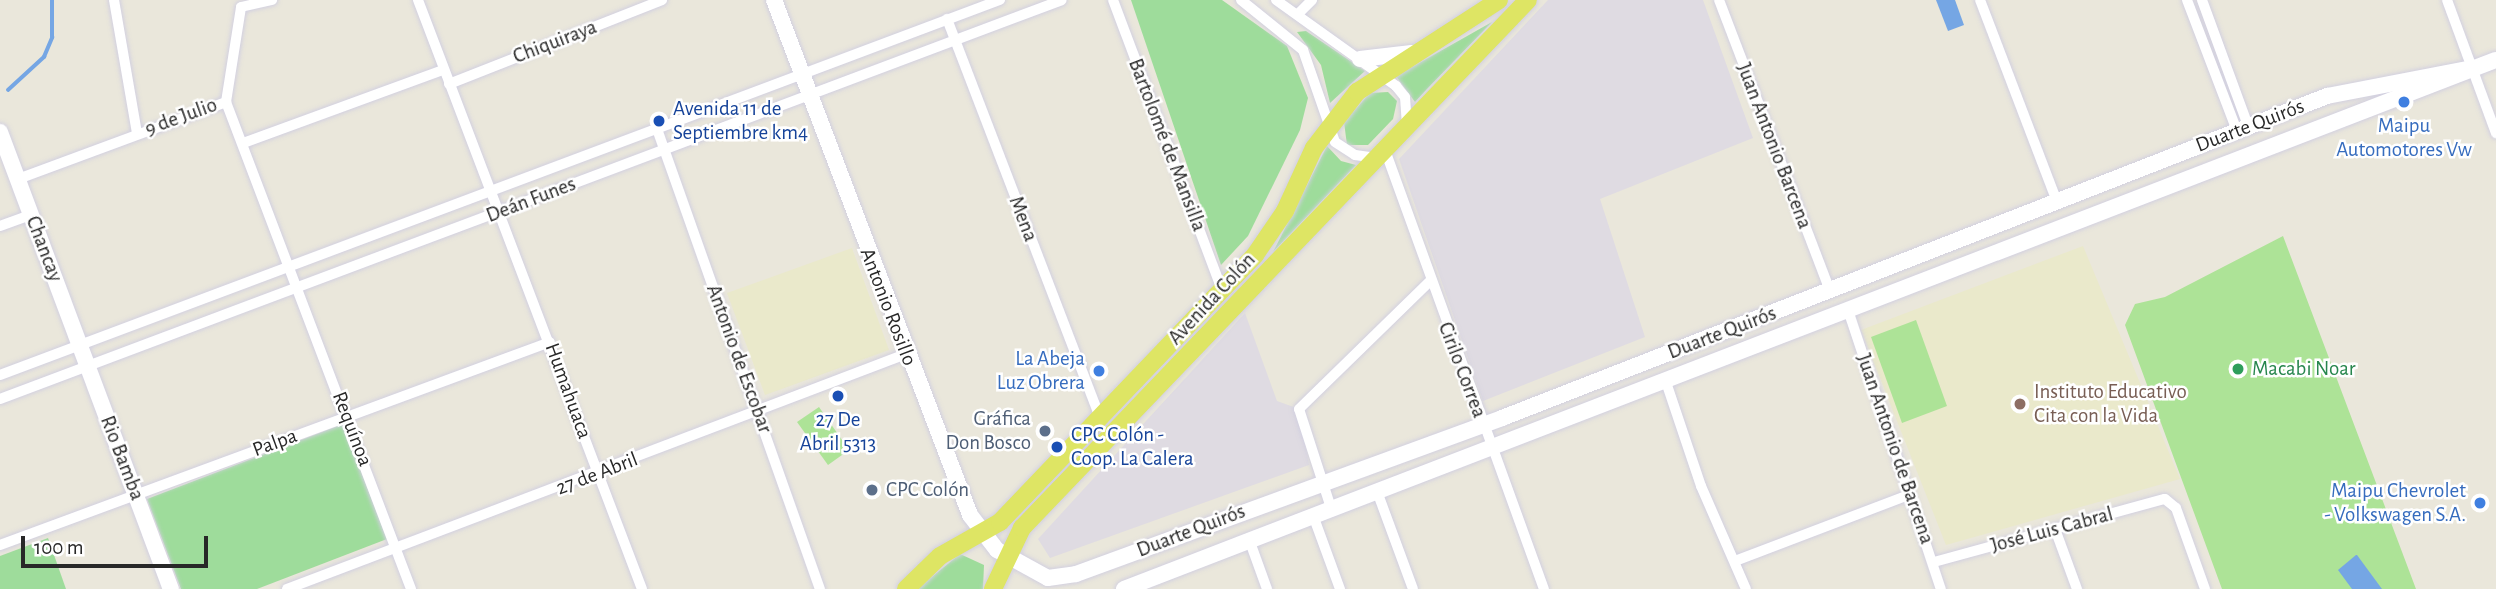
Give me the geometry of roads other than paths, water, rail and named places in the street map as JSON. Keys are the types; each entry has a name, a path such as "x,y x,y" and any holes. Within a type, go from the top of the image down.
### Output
{"main road":[{"name":"Antonio Rosillo","path":"774,0 800,76 906,354 982,535"},
{"name":"Avenida Colón","path":"908,588 940,556 982,535 1100,418 1222,290 1277,225 1328,127 1379,73 1499,0"},
{"name":"Avenida Colón","path":"993,589 1005,555 1022,527 1528,0"},
{"path":"1360,59 1412,53"},
{"name":"Duarte Quirós","path":"1124,589 1149,585 1250,542 2496,60"},
{"name":"Duarte Quirós","path":"982,535 1005,555 1040,576 1067,577 1483,425 2242,128 2358,86 2473,68"},
{"name":"Chancay","path":"2,142 87,367"},
{"name":"Rio Bamba","path":"87,367 171,589"}],"street":[{"path":"114,0 137,133"},
{"name":"9 de Julio","path":"18,179 226,102 242,4 272,0"},
{"name":"Humahuaca","path":"418,0 443,70 501,211 642,589"},
{"name":"Chiquiraya","path":"449,84 662,0"},
{"name":"Deán Funes","path":"0,375 494,193 1000,0"},
{"name":"Deán Funes","path":"0,399 1062,0"},
{"name":"Bartolomé de Mansilla","path":"1112,0 1222,290"},
{"path":"1241,0 1303,50 1328,127 1340,148 1381,154"},
{"path":"1276,0 1379,73 1405,97 1406,127"},
{"path":"1298,14 1312,0"},
{"name":"Juan Antonio Barcena","path":"1719,0 1830,291"},
{"path":"1980,0 2057,202"},
{"path":"2188,0 2242,128"},
{"path":"2202,0 2242,128"},
{"path":"2447,0 2496,133"},
{"name":"Mena","path":"947,19 1100,418"},
{"path":"246,142 443,70"},
{"name":"Requínoa","path":"226,102 246,142 290,269 348,416 411,589"},
{"name":"Antonio de Escobar","path":"657,129 820,589"},
{"name":"Cirilo Correa","path":"1381,154 1544,589"},
{"path":"0,226 31,215"},
{"path":"1332,511 1299,409 1429,282"},
{"name":"Juan Antonio de Barcena","path":"1848,310 1941,589"},
{"name":"Palpa","path":"0,545 550,342"},
{"name":"27 de Abril","path":"287,589 599,474 906,354"},
{"path":"1666,382 1701,486 1746,589"},
{"path":"1378,494 1413,589"},
{"path":"1735,561 1909,495"},
{"name":"José Luis Cabral","path":"1934,562 2171,500 2206,589"},
{"path":"1314,518 1340,589"},
{"path":"2055,529 2077,589"},
{"path":"1250,542 1267,589"}],"water":[{"path":"1936,0 1955,0 1964,25 1948,31"},
{"path":"2356,555 2382,589 2352,589 2338,570"}],"waterway":[{"path":"8,90 44,57 52,38 52,0"}],"place":[{"name":"Maipu Automotores Vw","path":"2404,102"},
{"name":"Avenida 11 de Septiembre km4","path":"659,121"},
{"name":"Macabi Noar","path":"2238,369"},
{"name":"La Abeja Luz Obrera","path":"1099,371"},
{"name":"27 De Abril 5313","path":"838,396"},
{"name":"Instituto Educativo Cita con la Vida","path":"2020,404"},
{"name":"Gráfica Don Bosco","path":"1045,431"},
{"name":"CPC Colón - Coop. La Calera","path":"1057,447"},
{"name":"CPC Colón","path":"872,490"},
{"name":"Maipu Chevrolet - Volkswagen S.A.","path":"2480,503"}]}
